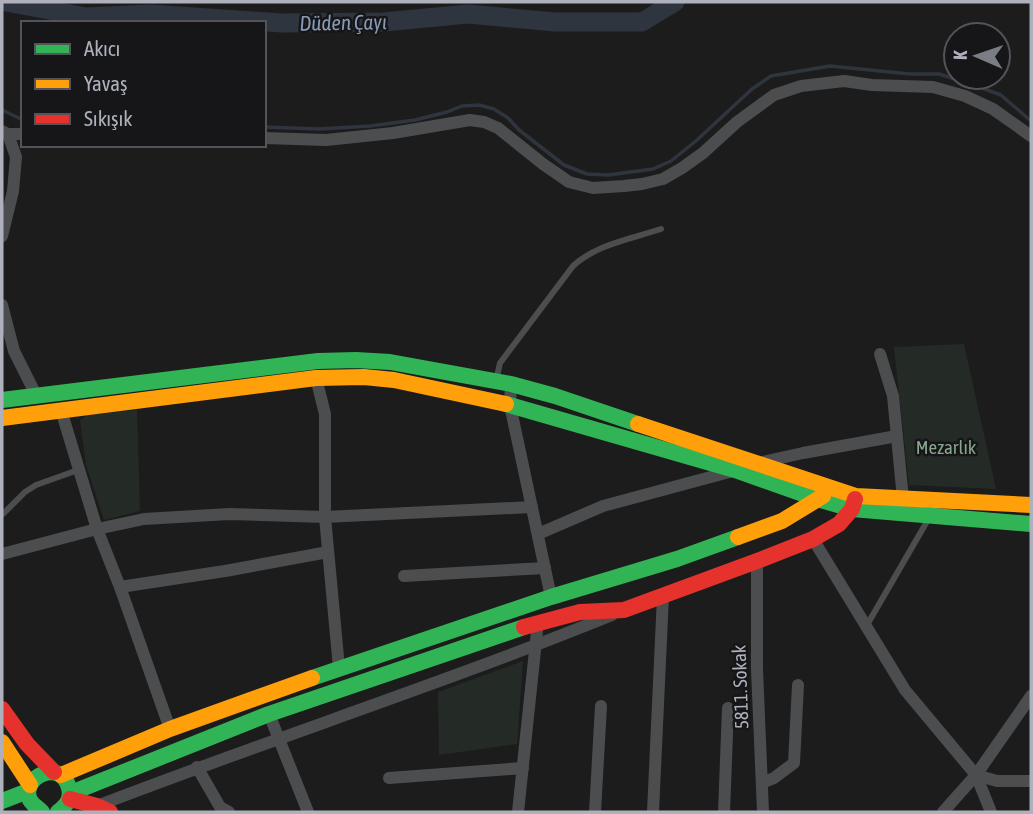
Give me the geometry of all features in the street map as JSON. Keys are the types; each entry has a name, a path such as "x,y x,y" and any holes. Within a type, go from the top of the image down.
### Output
{"main road":[{"path":"2,400 318,361 390,362 504,383 555,396 836,489 854,503 903,499 1031,505"},
{"path":"2,418 316,378 364,377 394,380 510,405 735,470 817,499 931,516 1031,524"},
{"path":"2,801 29,788 37,776 48,772 57,774 170,729 339,668 551,597 677,559 782,521 836,489"},
{"path":"66,807 269,714 538,622 580,612 624,610 757,561 813,539 839,524 854,503"},
{"path":"2,709 27,744 69,786 66,807"},
{"path":"2,742 29,788 31,803 38,812"},
{"path":"66,807 103,809"}],"street":[{"path":"266,138 326,140 393,133 470,120 498,128 569,182 593,188 624,186 663,178 682,167 774,95 801,86 844,81 872,85 933,87 965,96 993,109 1031,136"},
{"path":"2,236 7,191 16,157 5,132"},
{"path":"2,304 14,351 36,396"},
{"path":"880,354 893,397 903,499"},
{"path":"316,378 325,414 325,517 339,668"},
{"path":"504,383 551,597"},
{"path":"61,410 97,529 170,729"},
{"path":"757,463 897,436"},
{"path":"538,534 603,506 735,470"},
{"path":"2,554 144,519 229,514 325,517 532,506"},
{"path":"813,539 905,691 976,775 991,812"},
{"path":"120,587 328,552"},
{"name":"5811. Sokak","path":"757,561 757,669 763,812"},
{"path":"404,576 545,568"},
{"path":"653,812 663,596"},
{"path":"103,809 197,767 536,646 624,610"},
{"path":"518,812 538,622"},
{"path":"762,783 774,778 794,763 798,685"},
{"path":"943,812 976,775 1031,696"},
{"path":"595,812 600,706"},
{"path":"724,812 728,708"},
{"path":"269,714 308,812"},
{"path":"197,767 220,807 229,812"},
{"path":"388,778 523,768"},
{"path":"976,775 997,781 1031,781"}],"lane":[{"path":"504,383 500,363 573,266 600,248 661,229"},
{"path":"3,514 36,485 79,470"},
{"path":"867,625 931,516"}],"green space":[{"name":"Mezarlık","path":"964,344 996,489 909,485 894,347"},
{"path":"137,410 140,511 104,520 86,465 80,420 87,415"},
{"path":"523,661 517,744 439,755 438,692"}],"waterway":[{"name":"Düden Çayı","path":"6,2 86,17 151,14 253,21"},
{"name":"Düden Çayı","path":"266,22 384,22 468,14 555,22 642,22 675,2"},
{"path":"266,127 319,129 370,126 415,120 462,106 479,105 494,109 508,118 519,130 564,165 587,174 608,175 653,169 671,161 752,89 771,76 830,66 910,74 939,74 1001,95 1031,121"},
{"path":"2,110 21,119"}],"traffic: fast":[{"path":"2,400 318,361 356,360 390,362 511,384 638,424"},
{"path":"506,404 735,470 852,509 1031,524"},
{"path":"312,678 738,537"},
{"path":"71,793 269,714 524,627"},
{"path":"42,812 31,802 28,792 35,778 50,772 65,779 69,788 68,802 58,812"},
{"path":"2,801 28,791"}],"traffic: slow":[{"path":"2,418 316,378 364,377 394,380 506,404"},
{"path":"638,424 856,496 1031,505"},
{"path":"738,537 782,521 823,496"},
{"path":"61,775 170,729 312,678"},
{"path":"2,742 30,785"}],"traffic: jam":[{"path":"524,627 580,612 624,610 757,561 813,539 839,524 852,509 855,499"},
{"path":"2,709 27,744 54,772"},
{"path":"70,799 110,812"}]}
